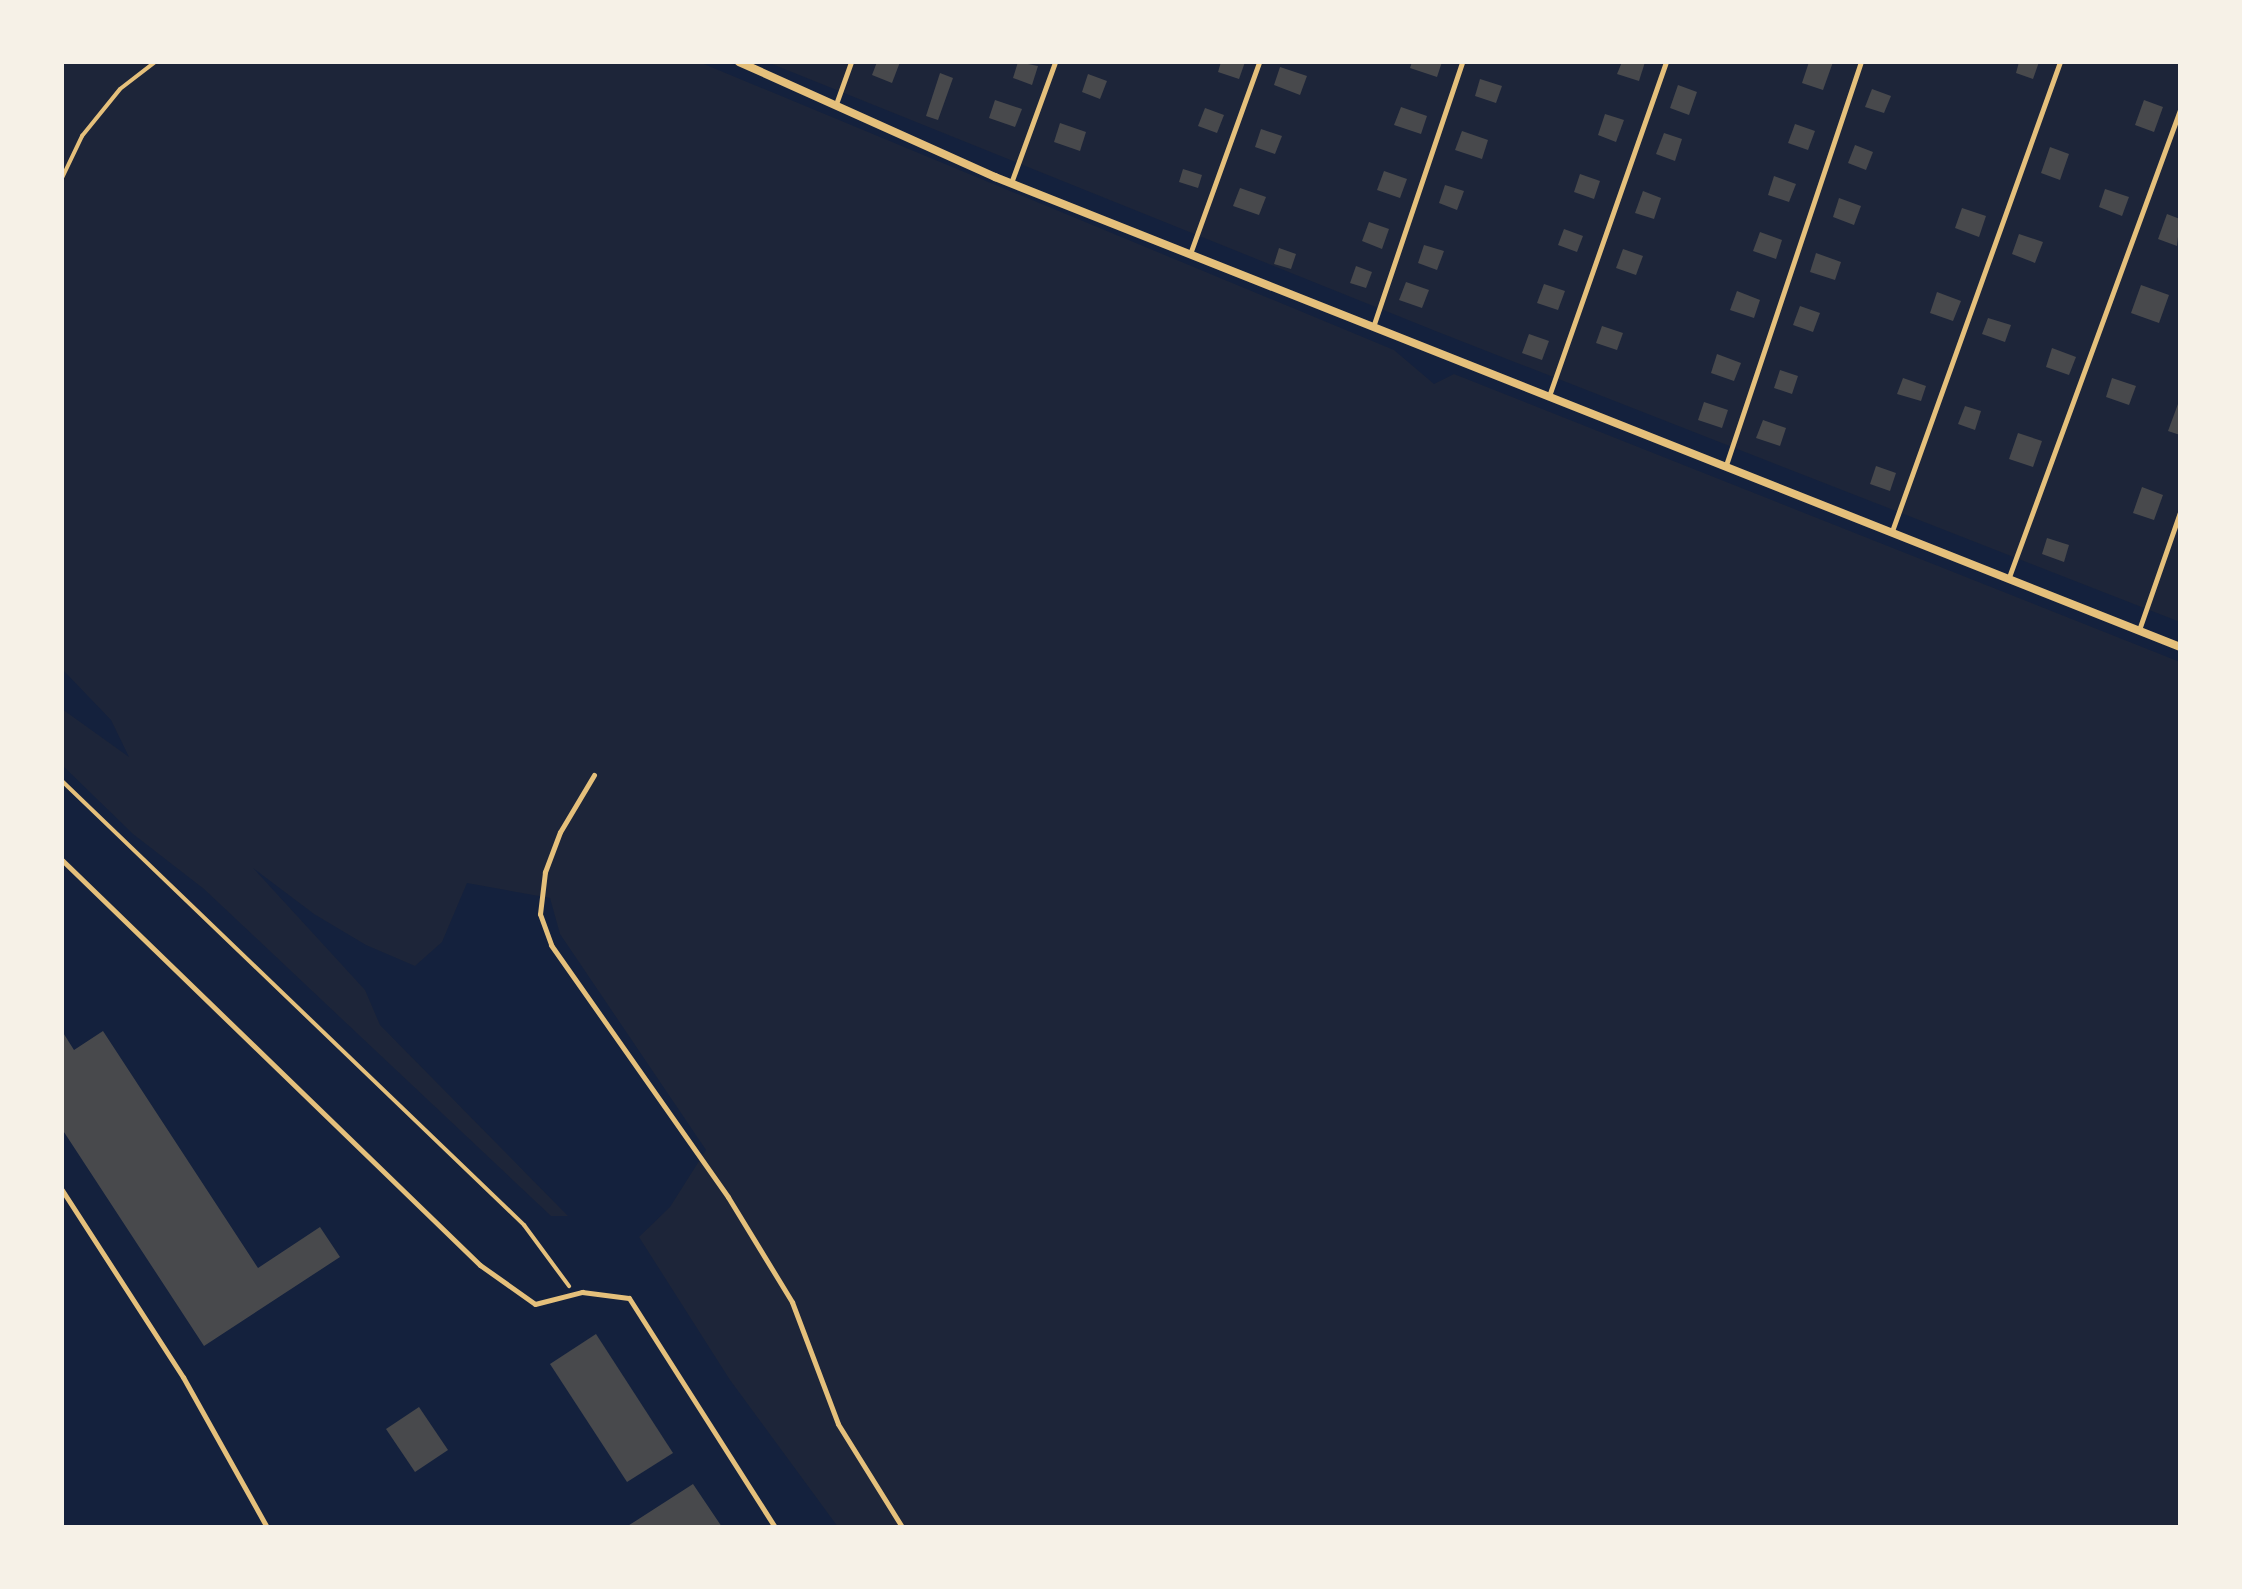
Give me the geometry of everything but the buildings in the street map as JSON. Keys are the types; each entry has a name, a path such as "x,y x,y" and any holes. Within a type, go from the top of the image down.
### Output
{"street":[{"path":"739,62 1010,184 2140,627 2180,647"}],"lane":[{"path":"836,104 851,62"},
{"path":"1010,184 1055,62"},
{"path":"1190,255 1259,62"},
{"path":"1373,327 1462,62"},
{"path":"1549,396 1666,62"},
{"path":"1726,465 1861,62"},
{"path":"1892,531 2060,62"},
{"path":"2009,577 2180,110"},
{"path":"2140,627 2180,512"},
{"path":"594,775 560,832 545,872 540,914 551,945 728,1197 792,1302 838,1424 902,1527"},
{"path":"62,860 480,1265 535,1304 575,1294 629,1298 775,1527"},
{"path":"62,1190 183,1377 267,1527"}],"path":[{"path":"62,178 82,136 120,89 155,62"},
{"path":"62,781 524,1225 575,1294"}],"shaded area":[{"path":"62,62 699,62 1394,350 1434,384 1454,374 2180,662 2180,1527 838,1527 730,1380 639,1237 670,1207 706,1150 560,934 550,898 467,883 442,942 415,966 366,945 314,914 253,868 365,990 380,1025 568,1216 551,1216 204,889 133,834 62,765 62,709 129,757 111,720 62,669"},
{"path":"767,62 2180,62 2180,622 1438,332"}]}
